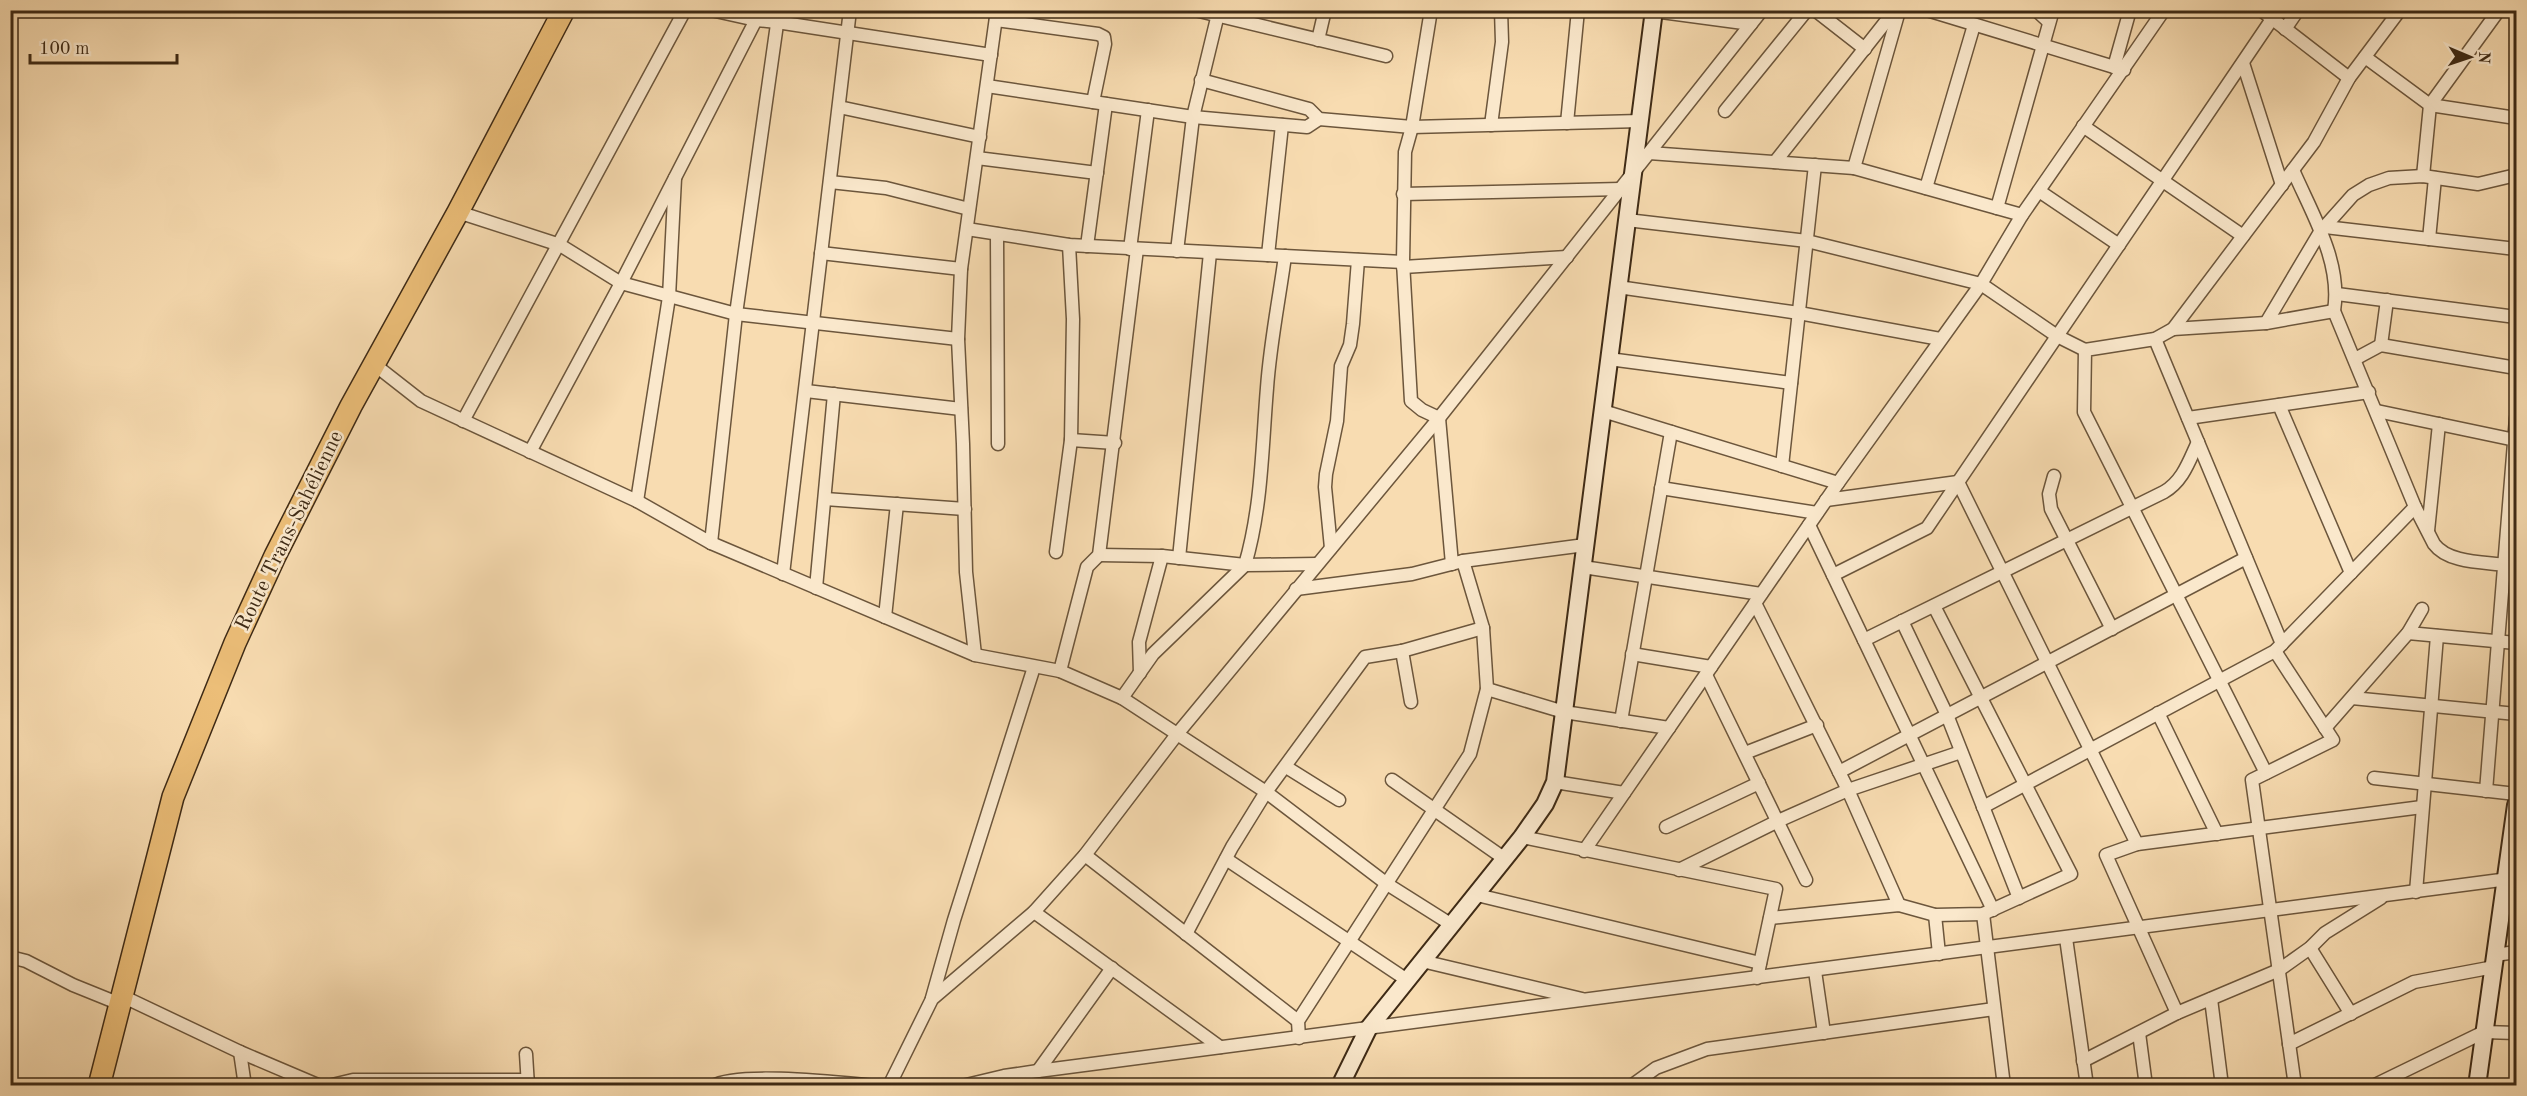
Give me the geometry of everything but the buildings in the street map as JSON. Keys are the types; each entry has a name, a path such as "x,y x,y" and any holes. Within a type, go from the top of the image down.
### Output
{"highway":[{"name":"Route Trans-Sahélienne","path":"99,1086 173,797 235,643 275,556 351,406 458,212 564,10"}],"street":[{"path":"463,421 685,10"},
{"path":"711,10 778,16 848,34 991,56"},
{"path":"783,574 850,10"},
{"path":"1195,10 1219,13 1386,56"},
{"path":"1318,40 1325,10"},
{"path":"1431,10 1412,127 1405,152 1403,265 1411,401 1422,410 1439,418"},
{"path":"1491,125 1502,42 1501,10"},
{"path":"1567,123 1578,10"},
{"path":"932,999 1034,912 1084,855 1178,734 1439,418 1621,189 1633,170 1762,10"},
{"path":"1725,111 1807,10"},
{"path":"1815,10 1864,49"},
{"path":"1775,162 1897,10"},
{"path":"1854,168 1897,10"},
{"path":"1996,208 2051,16 2036,10"},
{"path":"2119,68 2130,10"},
{"path":"1584,851 1826,500 1981,284 2022,215 2084,126 2119,68 2164,10"},
{"path":"2261,10 2349,78"},
{"path":"2285,29 2298,10"},
{"path":"1627,220 1807,241 1981,284 2057,336 2085,350 2155,339 2173,329 2282,185 2314,142 2349,78 2400,10"},
{"path":"2429,239 2430,105 2499,10"},
{"path":"1340,1086 1368,1029 1522,837 1545,804 1555,782 1654,11 1751,24"},
{"path":"1931,11 2119,68"},
{"path":"1177,251 1193,117 1219,13"},
{"path":"975,655 966,572 958,339 961,268 997,15 1104,37 1105,44 1093,102"},
{"path":"530,452 621,283 758,16"},
{"path":"711,543 736,314 778,16"},
{"path":"1833,575 1927,528 2272,19"},
{"path":"1926,188 1974,25"},
{"path":"2365,57 2430,105 2517,118"},
{"path":"2243,63 2282,185"},
{"path":"1201,80 1309,109 1319,119"},
{"path":"987,86 1193,117 1307,127 1319,119 1412,127 1640,121"},
{"path":"1087,246 1106,104"},
{"path":"839,107 980,136"},
{"path":"1060,671 1087,567 1099,555 1115,443 1148,110"},
{"path":"1268,255 1282,125"},
{"path":"2084,126 2243,236"},
{"path":"1649,153 1854,168 2022,215"},
{"path":"977,158 1097,173"},
{"path":"1782,466 1815,165"},
{"path":"2293,170 2322,230 2336,275 2337,294 2334,311 2415,507 2428,532 2438,549 2450,556 2505,565"},
{"path":"636,501 669,297 675,174"},
{"path":"2266,323 2322,230 2353,195 2369,185 2389,178 2429,177 2478,184 2517,175"},
{"path":"830,182 886,188 969,210"},
{"path":"1403,194 1621,189"},
{"path":"2039,191 2119,246"},
{"path":"458,212 560,245 621,283 669,297 736,314 958,339"},
{"path":"966,229 1069,245 1358,260 1403,265 1568,256"},
{"path":"2322,230 2517,249"},
{"path":"997,234 998,444"},
{"path":"1056,552 1071,440 1073,319 1069,245"},
{"path":"821,253 961,268"},
{"path":"1179,558 1210,253"},
{"path":"1122,698 1153,654 1245,565 1251,545 1263,455 1267,386 1285,256"},
{"path":"1330,548 1324,487 1337,422 1341,366 1350,345 1358,260"},
{"path":"1618,288 1799,313 1940,339"},
{"path":"2337,294 2517,317"},
{"path":"2381,345 2387,300"},
{"path":"2173,329 2266,323 2334,311"},
{"path":"2155,339 2246,558 2278,648 2333,740 2252,780 2295,1086"},
{"path":"2355,359 2381,345 2517,368"},
{"path":"2085,350 2084,412 2266,773"},
{"path":"1609,359 1791,383"},
{"path":"375,364 421,401 636,501 711,543 975,655 1060,671 1122,698 1266,792 1387,884 1452,925"},
{"path":"806,391 961,409"},
{"path":"2188,418 2369,392"},
{"path":"816,588 834,394"},
{"path":"2279,405 2351,573"},
{"path":"1603,411 1838,483"},
{"path":"2376,411 2516,439"},
{"path":"1299,1038 1298,1021 1470,754 1487,689 1483,628 1458,563 1439,418"},
{"path":"2486,791 2517,418"},
{"path":"2428,532 2439,424"},
{"path":"1621,722 1671,432"},
{"path":"1071,440 1115,443"},
{"path":"1864,640 2175,486 2198,442"},
{"path":"2054,476 2050,503 2112,629"},
{"path":"1826,500 1958,482"},
{"path":"1958,482 2137,844"},
{"path":"1661,488 1817,513"},
{"path":"825,499 964,508"},
{"path":"885,617 897,504"},
{"path":"1983,807 2278,648 2415,507"},
{"path":"1809,525 1924,765 1988,912 1987,948 2004,1086"},
{"path":"1296,589 1412,574 1458,563 1586,545"},
{"path":"1099,555 1162,556 1245,565 1317,564"},
{"path":"1140,673 1139,642 1162,556"},
{"path":"1839,772 2246,558"},
{"path":"1582,567 1758,598"},
{"path":"1758,598 1899,905"},
{"path":"1770,918 1899,905 1935,915 1988,912 2071,874 1934,606"},
{"path":"2325,728 2408,633 2422,609"},
{"path":"1902,621 1947,716 2019,898"},
{"path":"1186,934 1226,859 1266,792 1365,657 1402,651 1483,628"},
{"path":"2408,633 2517,643"},
{"path":"2416,892 2437,636"},
{"path":"1402,651 1411,702"},
{"path":"1632,654 1708,671"},
{"path":"889,1086 932,999 954,920 1034,667"},
{"path":"1708,671 1806,880"},
{"path":"1487,689 1564,712 1669,728"},
{"path":"2352,698 2517,714"},
{"path":"2158,713 2217,834"},
{"path":"1745,753 1817,725"},
{"path":"1679,870 1778,821 1848,790 1961,752"},
{"path":"1286,767 1339,800"},
{"path":"2374,778 2517,794"},
{"path":"1392,780 1504,859"},
{"path":"1555,782 1624,794"},
{"path":"1666,826 1759,783"},
{"path":"2477,1086 2494,961 2511,879 2517,805"},
{"path":"2178,1013 2106,855 2137,844 2422,807"},
{"path":"1522,837 1776,889 1757,978"},
{"path":"1084,855 1298,1021"},
{"path":"1226,859 1407,980"},
{"path":"962,1086 1005,1081 1038,1071 2511,879"},
{"path":"1477,895 1760,963"},
{"path":"2084,1061 2178,1013 2279,970 2310,948 2325,933 2385,896"},
{"path":"1034,912 1220,1047"},
{"path":"1935,915 1939,954"},
{"path":"2066,938 2084,1061 2084,1085"},
{"path":"2310,948 2351,1014"},
{"path":"2289,1044 2414,982 2494,961 2517,952"},
{"path":"10,957 26,961 73,985 121,1000 320,1086"},
{"path":"1422,961 1590,1000"},
{"path":"1038,1071 1112,969"},
{"path":"1815,971 1824,1033"},
{"path":"2211,999 2222,1086"},
{"path":"1631,1086 1656,1068 1707,1048 1994,1009"},
{"path":"2373,1086 2484,1032 2517,1033"},
{"path":"2139,1033 2146,1086"},
{"path":"240,1052 245,1086"},
{"path":"328,1086 353,1080 528,1083 526,1054"},
{"path":"713,1086 722,1080 748,1078 876,1086"}]}
